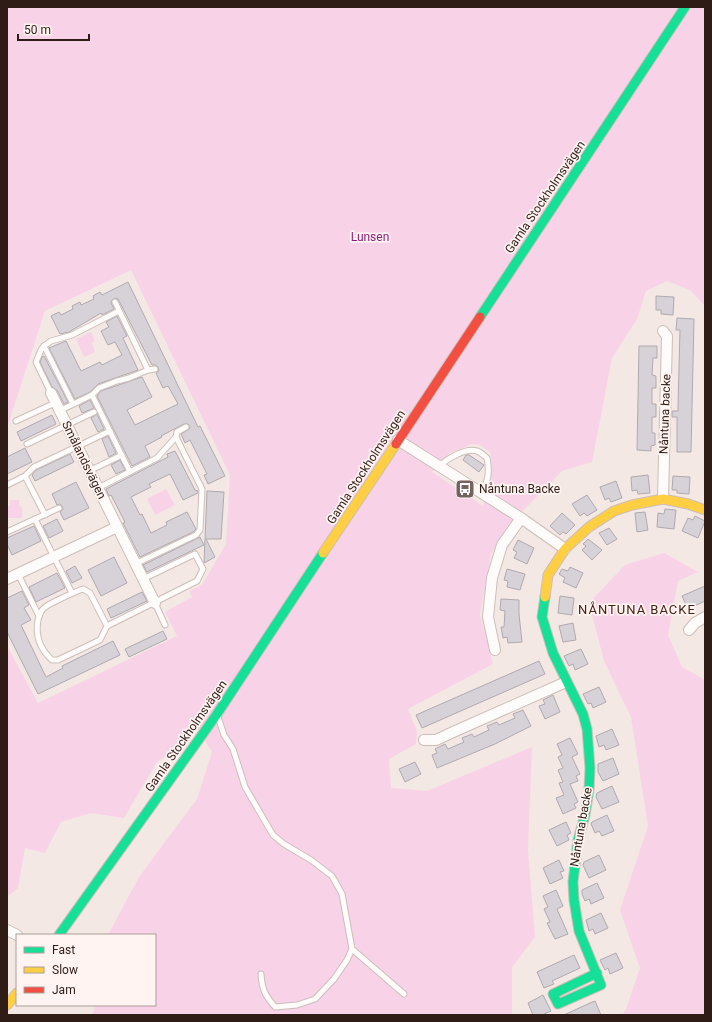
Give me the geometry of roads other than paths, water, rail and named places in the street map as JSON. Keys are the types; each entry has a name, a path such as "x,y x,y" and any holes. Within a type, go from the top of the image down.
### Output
{"main road":[{"name":"Gamla Stockholmsvägen","path":"60,934 217,714 685,7"},
{"name":"Nåntuna backe","path":"596,973 553,994 558,1004 601,985 579,931 573,882 578,840 585,815 589,790 590,749 583,714 553,653 542,617 548,576 565,549 589,527 614,511 632,505 663,499 688,504 705,510"},
{"path":"7,1005 16,994"}],"street":[{"name":"Nåntuna backe","path":"663,331 667,336 663,499"},
{"name":"Smålandsvägen","path":"55,402 155,603"},
{"path":"398,440 521,518 565,549"},
{"path":"495,650 488,617 492,578 502,545 521,518"},
{"path":"7,579 117,527"},
{"path":"689,630 695,623 705,617"},
{"path":"424,740 436,740 566,682"},
{"path":"7,930 16,934"}],"lane":[{"path":"115,302 148,370"},
{"path":"55,402 36,362 41,350 51,341 72,335 119,311"},
{"path":"44,346 73,404"},
{"path":"16,422 55,402 73,404 92,395 99,388 148,370 155,369"},
{"path":"92,395 130,472"},
{"path":"27,444 94,412"},
{"path":"98,488 157,458 176,437 177,432 186,427"},
{"path":"7,485 25,476 34,467 110,431"},
{"path":"135,564 196,535 200,530 202,489 176,437"},
{"path":"439,466 445,460 469,450 477,451 487,458 489,468 485,486 481,494"},
{"path":"89,471 122,455"},
{"path":"25,476 45,515"},
{"path":"7,532 59,508"},
{"path":"36,519 72,593"},
{"path":"107,626 90,593 83,589 43,608 39,616 36,630 37,637 46,654 52,660 58,660 100,640 107,626 197,581 203,569 195,554 143,580"},
{"path":"18,574 39,616"},
{"path":"155,603 165,625"},
{"path":"217,714 224,735 233,749 245,787 273,835 332,876 342,894 352,948 347,960 334,979 315,1000 297,1005 275,1007 266,997 261,974"},
{"path":"352,948 404,994"}],"place":[{"name":"Nåntuna Backe","path":"465,489"}],"district":[{"name":"NÅNTUNA BACKE","path":"637,609"}],"park label":[{"name":"Lunsen","path":"370,237"}]}
